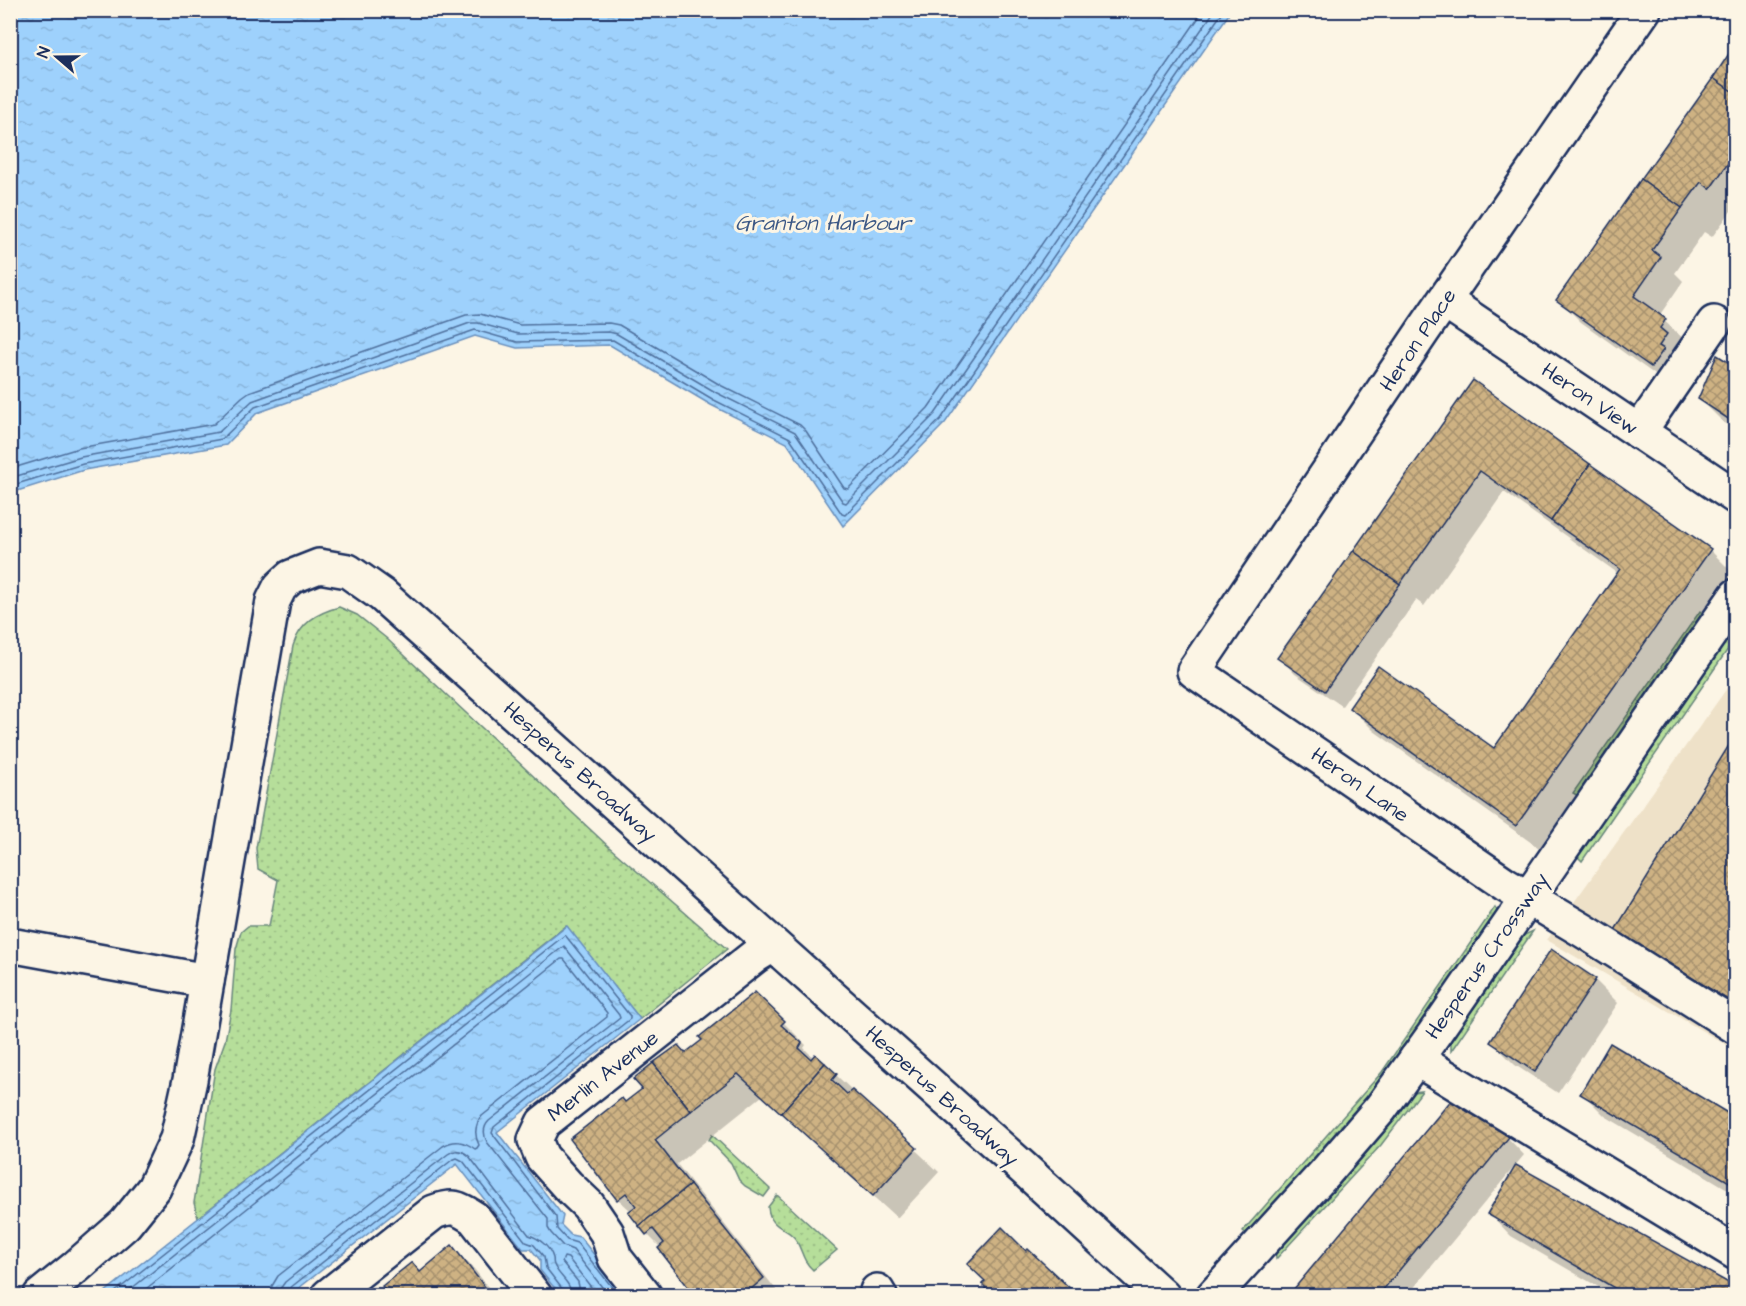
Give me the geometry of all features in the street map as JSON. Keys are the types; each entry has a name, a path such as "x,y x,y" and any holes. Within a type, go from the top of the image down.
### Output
{"street":[{"name":"Heron Place","path":"1194,671 1445,301 1523,163 1644,10"},
{"name":"Heron View","path":"1445,301 1736,497"},
{"path":"1639,432 1714,323"},
{"name":"Hesperus Broadway","path":"40,1296 125,1224 154,1188 177,1139 190,1080 273,602 280,587 291,576 319,566 348,571 382,595 1163,1296"},
{"name":"Hesperus Crossway","path":"1213,1296 1381,1108 1736,597"},
{"name":"Heron Lane","path":"1194,671 1527,899 1584,931 1736,1027"},
{"path":"10,945 207,981"},
{"name":"Merlin Avenue","path":"645,1296 615,1258 607,1233 588,1205 542,1157 536,1140 543,1123 773,945"},
{"path":"1416,1059 1736,1253"},
{"path":"328,1296 434,1212 448,1207 460,1209 474,1218 535,1296"}],"shaded area":[{"path":"1735,677 1735,1050 1547,940"}],"green space":[{"path":"339,607 357,615 386,638 609,847 727,949 640,1019 566,926 198,1218 194,1203 215,1069 225,1041 231,1010 236,949 241,932 248,926 269,926 278,880 258,869 256,848 293,646 300,631 310,620"},
{"path":"1700,611 1706,616 1580,797 1573,793"},
{"path":"1735,626 1735,639 1582,861 1576,855"},
{"path":"1495,907 1496,917 1388,1076 1248,1235 1243,1231 1382,1072"},
{"path":"1533,931 1451,1051 1451,1038 1520,937"},
{"path":"1422,1091 1381,1145 1276,1259 1275,1249 1375,1141 1413,1092"},
{"path":"712,1135 770,1189 764,1197 739,1180 731,1163 709,1140"},
{"path":"777,1195 837,1250 813,1270 793,1236 776,1224 769,1214 768,1207"}],"water":[{"name":"Granton Harbour","path":"11,10 1231,11 945,423 843,526 787,443 711,405 610,345 517,348 475,336 257,413 226,445 84,470 11,493"},
{"path":"567,926 640,1019 497,1132 563,1216 561,1225 571,1235 580,1237 626,1295 560,1295 540,1270 540,1260 531,1249 523,1249 457,1164 290,1295 100,1296"}],"building":[{"path":"1736,43 1736,94 1713,78"},
{"path":"1713,78 1736,94 1736,133 1731,140 1736,143 1736,152 1710,189 1701,182 1682,208 1641,179"},
{"path":"1641,179 1682,208 1652,250 1661,257 1634,296 1666,319 1660,328 1667,334 1659,346 1664,349 1651,367 1556,300"},
{"path":"1717,355 1736,367 1736,424 1698,399"},
{"path":"1473,380 1590,464 1551,521 1480,471 1400,584 1353,551"},
{"path":"1590,464 1711,549 1516,826 1349,708 1378,666 1494,748 1620,569 1551,521"},
{"path":"1353,551 1400,584 1325,691 1277,658"},
{"path":"1736,734 1736,1005 1615,930"},
{"path":"1551,949 1596,979 1535,1072 1490,1042"},
{"path":"755,992 785,1021 781,1025 802,1043 799,1048 811,1059 815,1054 825,1063 781,1113 738,1074 691,1111 653,1063 678,1045 685,1053 702,1040 699,1037"},
{"path":"1610,1043 1736,1118 1736,1186 1580,1094"},
{"path":"653,1063 691,1111 655,1140 690,1185 639,1226 628,1212 636,1206 626,1193 617,1200 570,1139 622,1098 625,1102 642,1089 633,1079"},
{"path":"825,1063 837,1074 832,1080 847,1094 852,1090 917,1148 873,1196 781,1113"},
{"path":"1453,1098 1509,1137 1378,1296 1288,1296"},
{"path":"1516,1165 1736,1287 1736,1296 1628,1296 1487,1214"},
{"path":"690,1185 764,1278 743,1296 695,1296 658,1248 664,1243 653,1229 646,1235 639,1226"},
{"path":"1002,1227 1074,1292 1069,1296 977,1296 986,1288 982,1284 985,1281 967,1264"},
{"path":"452,1245 492,1296 390,1296 382,1286 412,1262 420,1272"}]}
